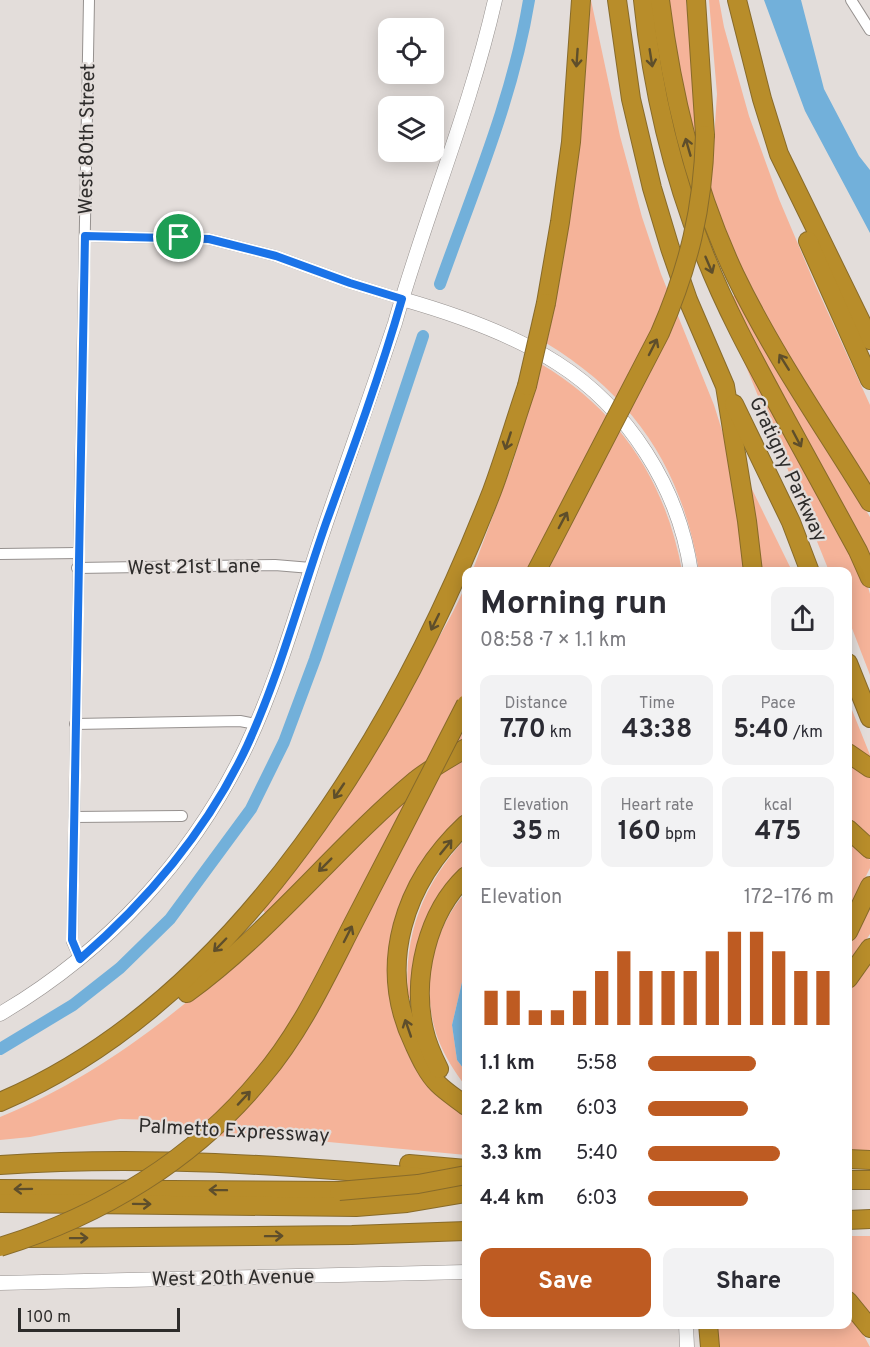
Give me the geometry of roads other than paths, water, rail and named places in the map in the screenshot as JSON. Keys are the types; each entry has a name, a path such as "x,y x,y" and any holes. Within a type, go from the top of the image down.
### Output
{"highway":[{"path":"128,1027 196,970 244,920 307,838 363,755 405,683 452,587 493,489 527,386 546,303 571,142 581,0"},
{"path":"617,0 631,99 649,176 667,240 688,300 725,386 752,567"},
{"path":"643,0 651,62 663,125 681,189 705,255 738,330 858,551 870,578"},
{"path":"660,0 667,57 680,118 696,174 724,249 765,330 870,501"},
{"path":"539,567 655,343 682,278 698,217 704,171 705,135 696,0"},
{"path":"737,0 762,99 800,223 870,380"},
{"path":"779,154 870,340"},
{"name":"Gratigny Parkway","path":"725,386 791,522 808,567"},
{"path":"852,673 870,718"},
{"path":"0,1247 41,1234 85,1215 144,1181 210,1132 262,1078 291,1037 321,986 462,712"},
{"path":"0,1102 63,1070 198,985 237,951 393,801 418,779 462,751"},
{"path":"852,756 870,768"},
{"path":"462,828 429,867 408,907 399,941 397,974 400,1004 408,1032 422,1060 436,1083 462,1102"},
{"path":"852,833 867,846"},
{"path":"462,881 438,913 426,945 420,977 420,1003 424,1031 431,1053 442,1074 462,1100"},
{"path":"852,924 870,886"},
{"path":"852,974 870,948"},
{"name":"Palmetto Expressway","path":"0,1153 104,1148 214,1150 297,1154 462,1169"},
{"path":"852,1159 870,1160"},
{"path":"0,1166 105,1160 206,1161 462,1181"},
{"path":"0,1203 340,1199 462,1176"},
{"path":"852,1180 870,1179"},
{"path":"0,1189 407,1203 462,1194"},
{"path":"852,1192 870,1192"},
{"path":"852,1220 870,1219"},
{"path":"0,1239 462,1232"},
{"path":"852,1306 870,1328"},
{"path":"708,1329 710,1347"}],"street":[{"name":"West 80th Street","path":"80,959 72,940 89,0"},
{"path":"0,1014 80,959 134,909 179,856 221,795 256,724 402,299 475,77 495,0"},
{"path":"851,0 870,30"},
{"path":"85,236 209,239 276,256 350,283 447,313 510,337 556,362 586,385 615,412 651,459 668,489 691,567"},
{"path":"0,554 78,553"},
{"name":"West 21st Lane","path":"77,568 266,565 311,568"},
{"path":"75,724 240,721 256,724"},
{"path":"74,817 182,816"},
{"name":"West 20th Avenue","path":"0,1283 462,1272"},
{"path":"686,1329 687,1347"}],"water":[{"path":"764,0 801,0 824,89 859,156 870,170 870,233 805,111"},
{"path":"462,982 462,1067 457,1060 452,1025"}],"waterway":[{"path":"440,284 503,108 522,37 529,0"},
{"path":"0,1049 73,1005 120,968 170,919 251,809 284,742 315,659 423,336"}]}
